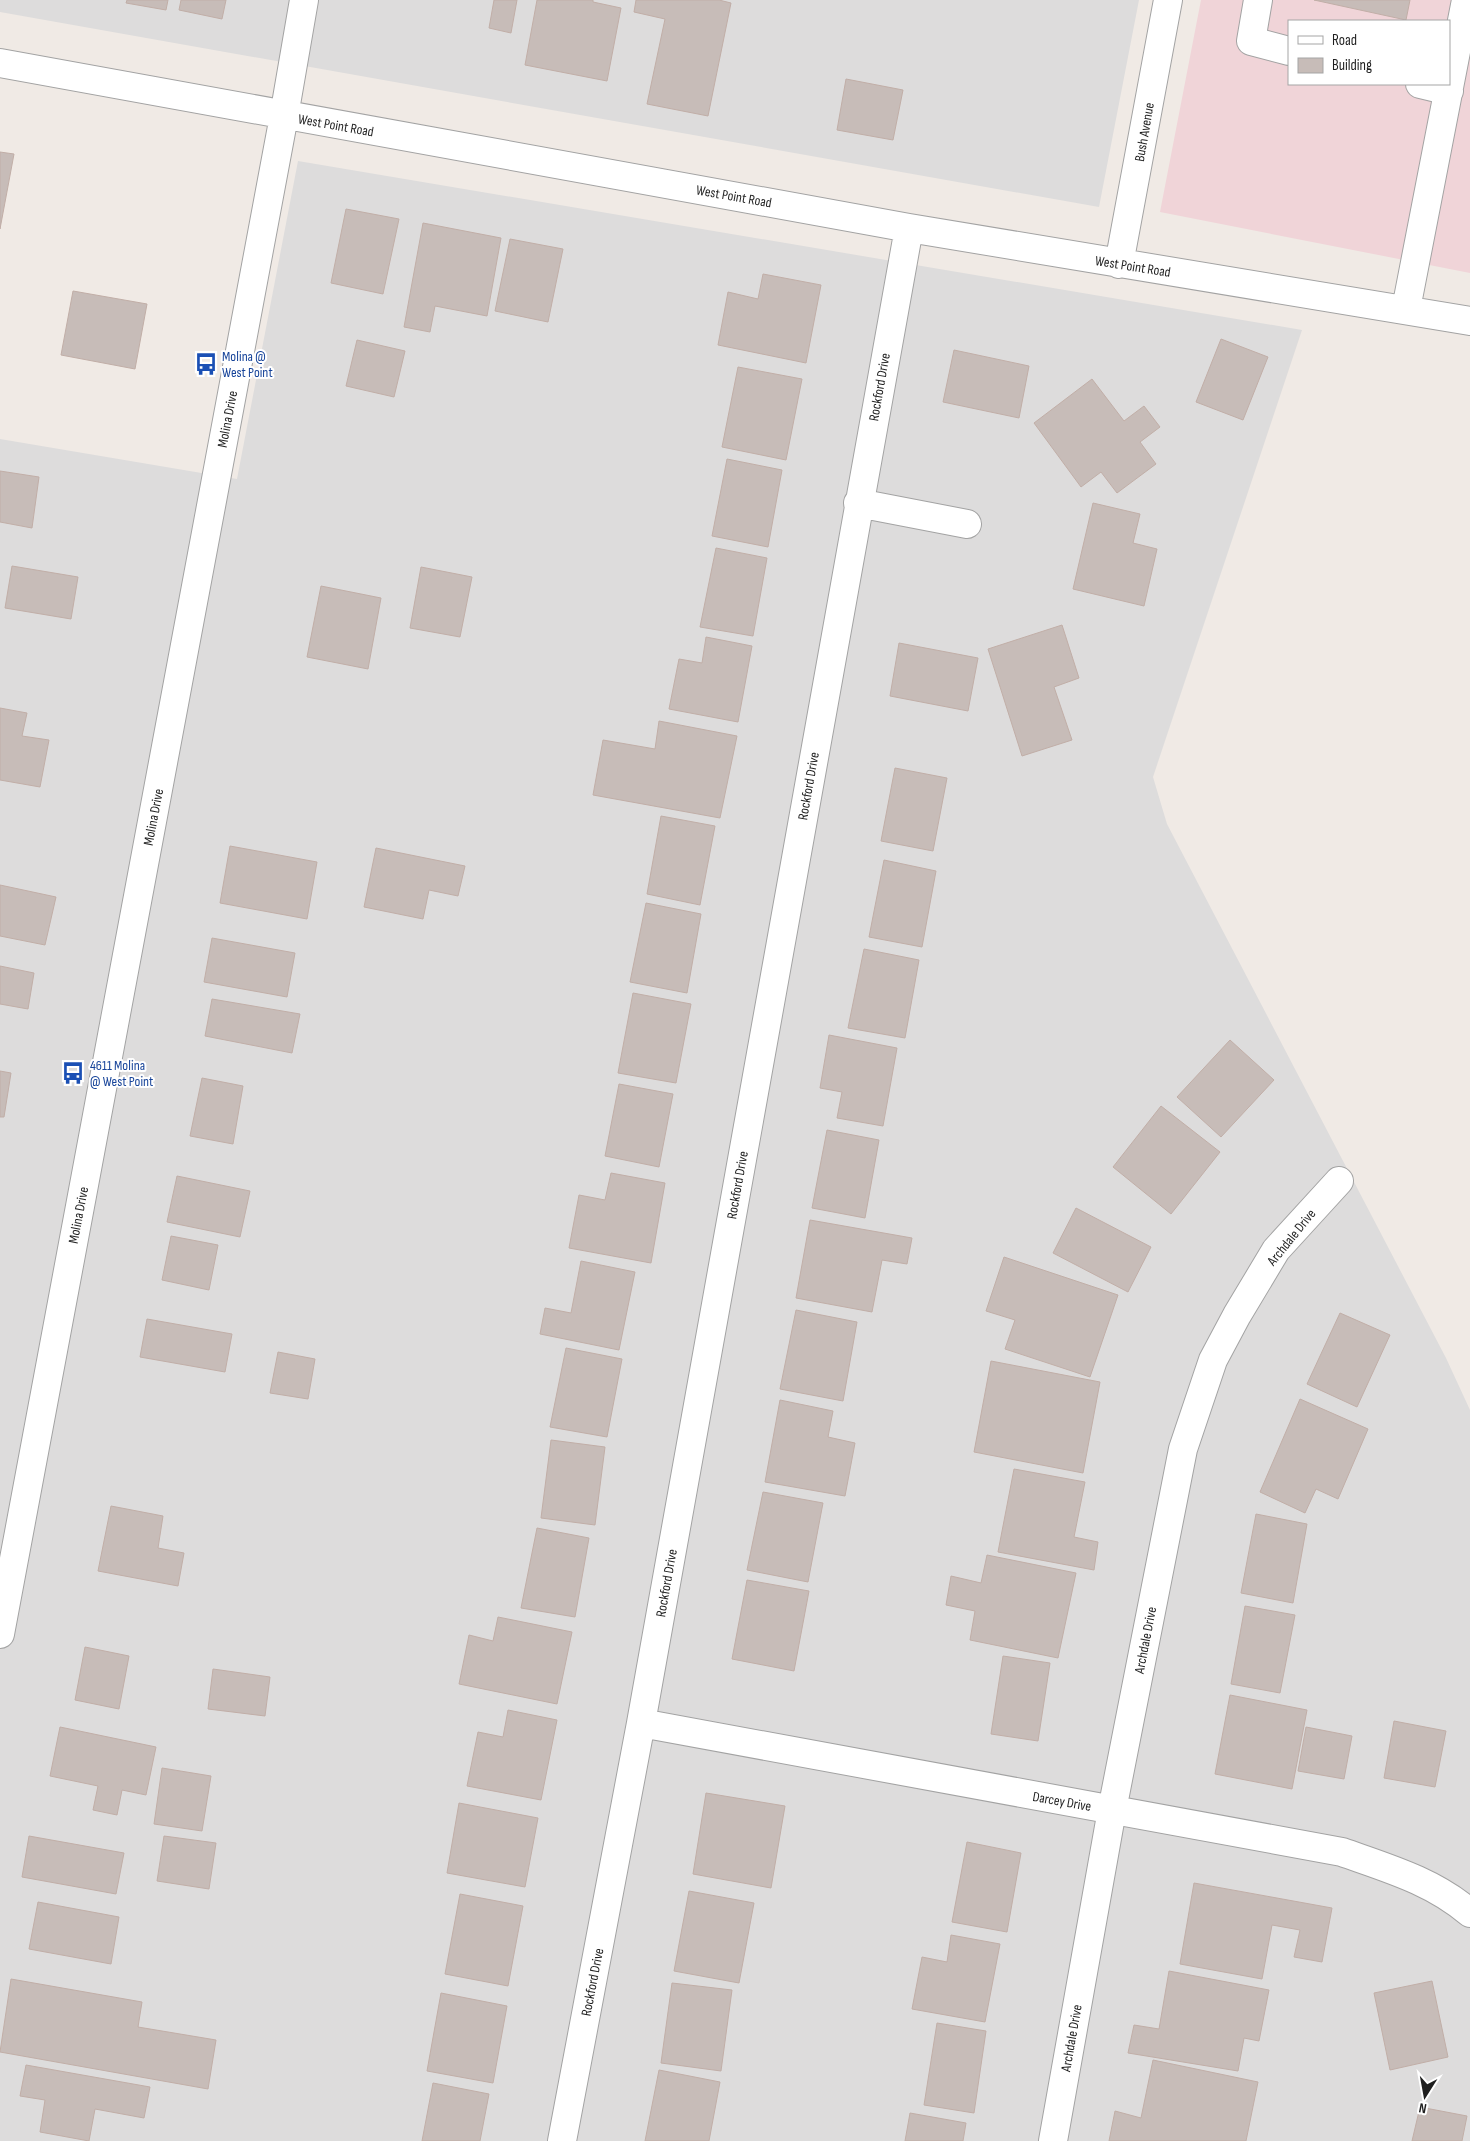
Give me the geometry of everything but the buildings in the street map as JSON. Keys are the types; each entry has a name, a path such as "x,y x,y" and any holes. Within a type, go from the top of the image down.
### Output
{"street":[{"name":"Molina Drive","path":"0,1634 284,116 304,0"},
{"name":"Bush Avenue","path":"1119,264 1168,0"},
{"path":"1258,0 1251,41 1288,50"},
{"path":"1406,309 1466,0"},
{"name":"West Point Road","path":"0,63 908,228 1470,321"},
{"path":"1424,85 1449,91"},
{"name":"Rockford Drive","path":"562,2141 641,1723 908,228"},
{"path":"858,503 967,524"},
{"name":"Archdale Drive","path":"1053,2141 1112,1810 1183,1449 1195,1408 1213,1360 1237,1315 1276,1250 1340,1181"},
{"name":"Darcey Drive","path":"641,1723 1342,1852 1415,1877 1455,1900 1470,1913"}],"shaded area":[{"path":"0,0 1139,0 1099,207 0,12"},
{"path":"1201,0 1470,0 1470,273 1160,212"},
{"path":"298,161 1302,330 1153,777 1167,824 1446,1358 1470,1410 1470,2141 0,2141 0,439 237,479"}],"place":[{"name":"Molina @ West Point","path":"206,364"},
{"name":"4611 Molina @ West Point","path":"73,1073"}]}
